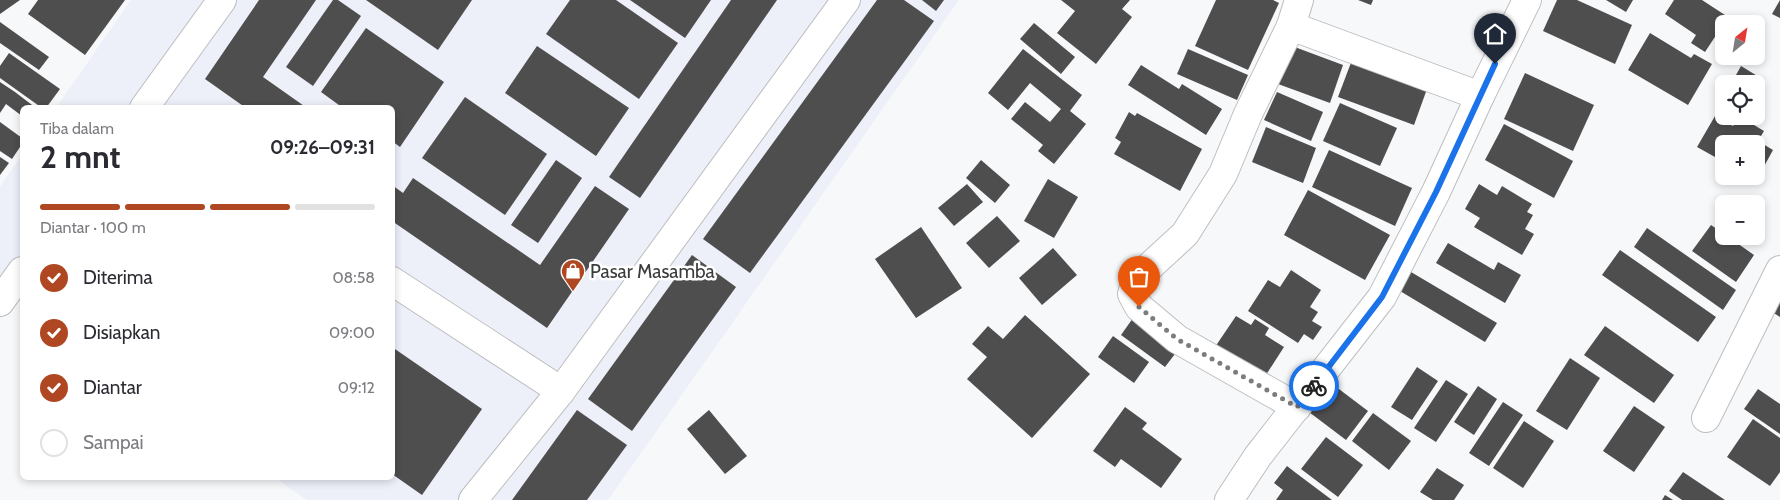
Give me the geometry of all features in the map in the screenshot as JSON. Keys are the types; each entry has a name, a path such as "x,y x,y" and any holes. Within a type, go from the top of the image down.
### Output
{"street":[{"path":"146,105 222,0"},
{"path":"473,500 561,391 846,0"},
{"path":"1297,407 1177,339 1139,307 1132,294 1136,279 1185,234 1218,183 1248,114 1291,26 1300,0"},
{"path":"1228,500 1258,456 1382,297 1436,192 1527,0"},
{"path":"1291,26 1480,96"},
{"path":"1706,418 1780,270"},
{"path":"0,302 20,274"},
{"path":"395,283 561,391"}],"shaded area":[{"name":"Pasar Masamba","path":"131,0 959,0 608,500 307,500 278,480 395,480 395,105 58,105"},
{"path":"20,158 20,300 0,285 0,187"}],"building":[{"path":"0,0 20,0 0,14"},
{"path":"38,0 125,0 85,55 28,14"},
{"path":"259,0 316,0 263,77 303,105 242,105 205,79"},
{"path":"333,0 338,0 361,16 313,86 286,67"},
{"path":"366,0 472,0 438,50"},
{"path":"570,0 616,0 678,43 639,99 546,34"},
{"path":"630,0 711,0 685,38"},
{"path":"731,0 777,0 640,198 609,177"},
{"path":"877,0 904,0 934,21 750,273 703,239"},
{"path":"922,0 944,0 936,11"},
{"path":"1061,0 1130,0 1122,9 1132,17 1096,64 1057,33 1075,11"},
{"path":"1216,0 1273,0 1279,3 1248,70 1195,46"},
{"path":"1358,0 1373,0 1371,5"},
{"path":"1557,0 1577,0 1632,25 1615,64 1543,31"},
{"path":"1606,0 1633,0 1626,12"},
{"path":"1674,0 1702,0 1725,15 1715,15 1715,37 1705,52 1691,43 1696,35 1665,14"},
{"path":"1780,0 1780,18 1772,14"},
{"path":"0,22 49,57 39,70 0,43"},
{"path":"1034,23 1075,57 1061,74 1020,39"},
{"path":"366,28 444,82 400,147 395,143 395,105 339,105 321,92"},
{"path":"1650,33 1691,58 1694,54 1712,64 1688,105 1628,70"},
{"path":"537,46 629,108 596,156 505,93"},
{"path":"1292,46 1343,65 1330,103 1278,84"},
{"path":"1023,49 1082,95 1070,111 1086,124 1054,164 1038,151 1043,145 1011,119 1025,102 1050,122 1061,109 1030,83 1008,110 988,93"},
{"path":"1188,49 1248,75 1237,100 1177,74"},
{"path":"9,53 60,89 48,105 38,105 0,78 0,66"},
{"path":"1352,60 1427,89 1414,125 1338,97"},
{"path":"1141,65 1179,89 1182,84 1222,109 1206,135 1128,85"},
{"path":"1741,66 1756,75 1736,75"},
{"path":"1525,73 1594,105 1573,151 1504,119"},
{"path":"0,82 32,105 20,105 20,114 6,104 0,113"},
{"path":"1277,92 1323,112 1311,141 1264,120"},
{"path":"465,97 547,154 505,215 422,158"},
{"path":"1340,103 1397,128 1380,166 1323,141"},
{"path":"1129,112 1135,116 1137,113 1202,149 1180,191 1114,154 1121,142 1115,138"},
{"path":"1715,116 1715,125 1754,125 1764,131 1762,135 1715,135 1715,157 1697,147"},
{"path":"0,122 20,137 20,147 12,159 0,151"},
{"path":"1504,124 1573,161 1554,198 1485,160"},
{"path":"1266,127 1316,148 1303,183 1252,162"},
{"path":"1765,145 1773,150 1765,165"},
{"path":"1329,150 1412,188 1395,226 1312,187"},
{"path":"0,157 9,163 0,175"},
{"path":"556,160 582,178 538,243 511,225"},
{"path":"981,160 1010,185 995,203 966,178"},
{"path":"413,178 540,265 595,186 629,209 547,328 395,223 395,187 403,193"},
{"path":"1048,179 1078,197 1054,238 1024,221"},
{"path":"967,184 983,202 954,226 938,208"},
{"path":"1479,184 1497,195 1502,186 1532,204 1527,212 1533,215 1525,229 1534,234 1522,255 1474,227 1480,218 1465,209"},
{"path":"1308,190 1390,235 1365,280 1284,235"},
{"path":"997,216 1020,241 989,268 966,243"},
{"path":"1711,225 1715,228 1715,245 1740,245 1754,255 1736,282 1692,251"},
{"path":"921,227 962,288 916,318 875,259"},
{"path":"1647,228 1736,290 1723,310 1634,247"},
{"path":"1448,243 1494,270 1498,262 1521,275 1505,303 1436,263"},
{"path":"1053,248 1077,275 1042,305 1019,278"},
{"path":"1620,250 1716,317 1698,342 1602,275"},
{"path":"692,255 736,287 632,431 588,399"},
{"path":"1291,270 1321,290 1310,307 1318,312 1312,321 1322,327 1313,340 1304,334 1298,343 1248,311 1268,280 1280,287"},
{"path":"1411,272 1497,323 1485,342 1400,291"},
{"path":"1780,293 1780,317 1769,310"},
{"path":"1025,315 1090,374 1032,438 967,379 987,357 972,344 988,326 1003,339"},
{"path":"1236,316 1251,325 1255,319 1269,328 1265,335 1284,347 1264,378 1215,347"},
{"path":"1133,318 1178,350 1165,367 1121,335"},
{"path":"1605,326 1674,375 1654,403 1584,355"},
{"path":"1113,336 1149,362 1134,383 1098,357"},
{"path":"395,349 482,409 422,495 395,476"},
{"path":"1570,358 1600,378 1567,430 1536,411"},
{"path":"1417,367 1438,381 1412,420 1391,407"},
{"path":"1446,380 1468,394 1436,442 1414,428"},
{"path":"1331,383 1368,411 1346,440 1309,412"},
{"path":"1478,386 1497,399 1474,435 1454,422"},
{"path":"1758,389 1780,404 1780,434 1744,409"},
{"path":"1503,402 1523,415 1489,466 1469,453"},
{"path":"1634,406 1665,427 1634,472 1603,451"},
{"path":"1125,407 1147,423 1142,429 1182,459 1161,488 1121,459 1115,467 1093,451"},
{"path":"577,410 627,445 587,500 512,500"},
{"path":"709,410 747,456 725,474 687,429"},
{"path":"1373,413 1411,441 1389,470 1352,441"},
{"path":"1753,419 1780,438 1780,472 1770,486 1727,457"},
{"path":"1524,421 1554,441 1523,488 1493,468"},
{"path":"1326,437 1363,465 1338,497 1301,469"},
{"path":"1287,466 1332,500 1276,500 1283,490 1274,483"},
{"path":"1437,468 1464,485 1454,500 1433,500 1420,492"},
{"path":"1683,472 1725,500 1682,500 1669,491"},
{"path":"1665,495 1673,500 1662,500"}],"way so far":[{"path":"1139,307 1177,339 1297,407 1314,386"}],"place":[{"name":"Pasar Masamba","path":"573,292"}],"route":[{"path":"1314,386 1382,297 1436,192 1495,64"}]}
